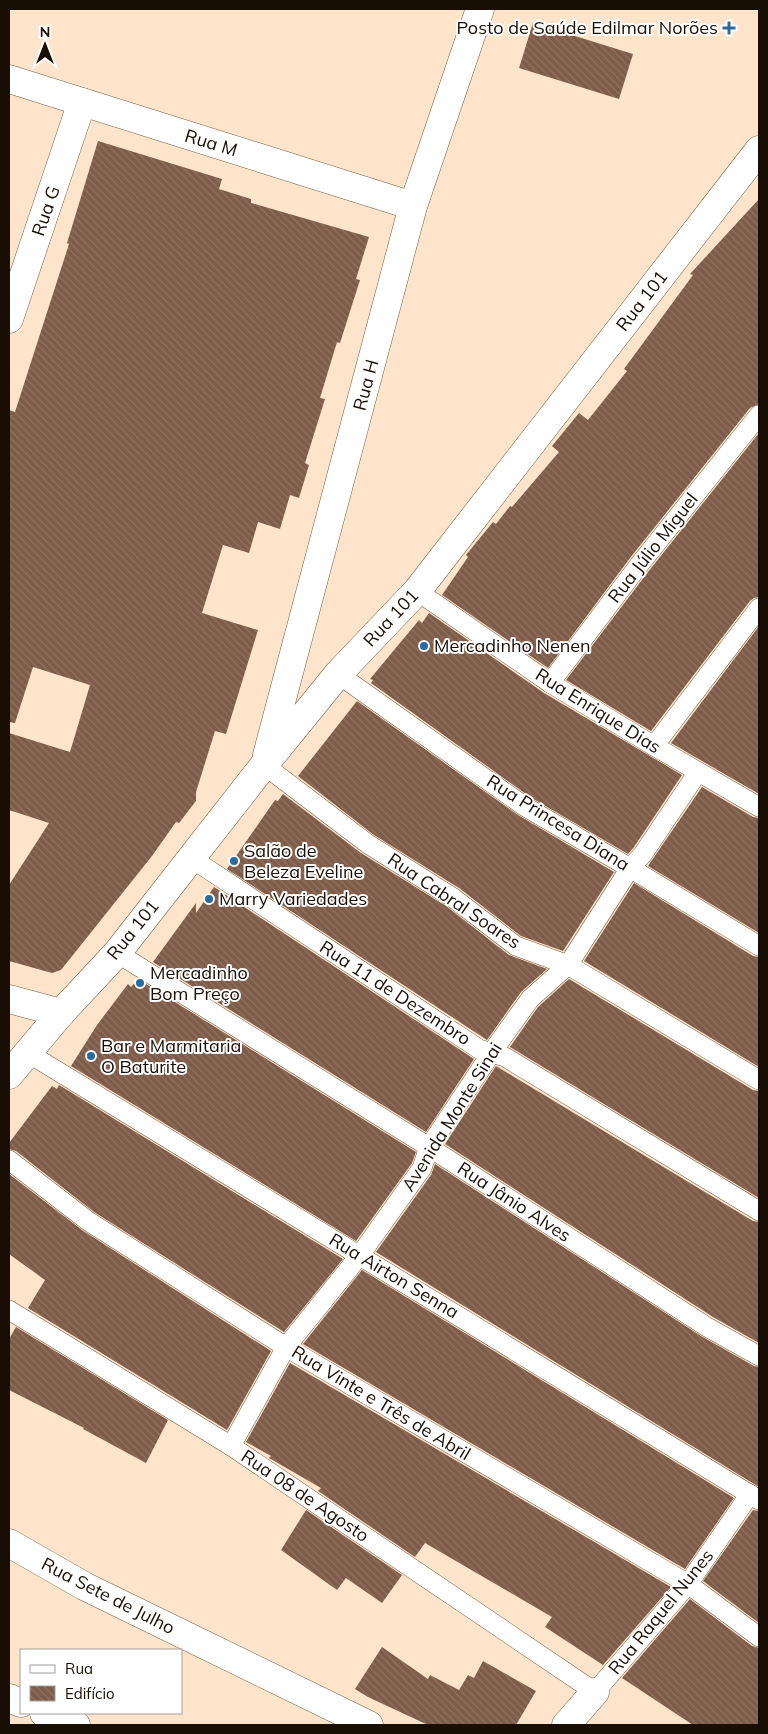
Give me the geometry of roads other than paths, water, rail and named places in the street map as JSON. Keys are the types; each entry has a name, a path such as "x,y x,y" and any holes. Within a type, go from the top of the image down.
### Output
{"street":[{"name":"Rua H","path":"264,765 414,206 480,9"},
{"name":"Rua M","path":"9,79 414,206"},
{"name":"Rua G","path":"9,319 82,102"},
{"name":"Rua 101","path":"9,1075 61,1013 117,952 338,674 417,590 759,150"},
{"path":"9,999 61,1013"},
{"name":"Rua Sete de Julho","path":"9,1543 84,1586 369,1725"},
{"name":"Rua Raquel Nunes","path":"566,1725 595,1692"},
{"path":"47,1714 76,1725"}],"lane":[{"name":"Rua Júlio Miguel","path":"550,683 638,565 759,415"},
{"name":"Rua Enrique Dias","path":"417,590 550,683 698,772 757,801"},
{"path":"654,746 759,608"},
{"name":"Rua Princesa Diana","path":"338,674 524,806 759,946"},
{"name":"Rua Cabral Soares","path":"264,765 368,844 452,898 516,946 568,965 759,1080"},
{"name":"Avenida Monte Sinai","path":"231,1446 286,1347 360,1255 422,1168 429,1147 492,1052 530,999 568,965 630,868 643,854 698,772"},
{"name":"Rua 11 de Dezembro","path":"191,858 479,1049 505,1057 759,1211"},
{"name":"Rua Jânio Alves","path":"117,952 429,1147 707,1327 759,1356"},
{"name":"Rua Airton Senna","path":"28,1052 755,1497"},
{"name":"Rua Vinte e Três de Abril","path":"9,1160 88,1221 286,1347 688,1584 759,1636"},
{"name":"Rua 08 de Agosto","path":"9,1310 231,1446 595,1692"},
{"name":"Rua Raquel Nunes","path":"595,1692 688,1584 755,1497"}],"place":[{"name":"Posto de Saúde Edilmar Norões","path":"729,28"},
{"name":"Mercadinho Nenen","path":"424,646"},
{"name":"Salão de Beleza Eveline","path":"234,861"},
{"name":"Marry Variedades","path":"209,899"},
{"name":"Mercadinho Bom Preço","path":"140,983"},
{"name":"Bar e Marmitaria O Baturite","path":"91,1056"}]}
